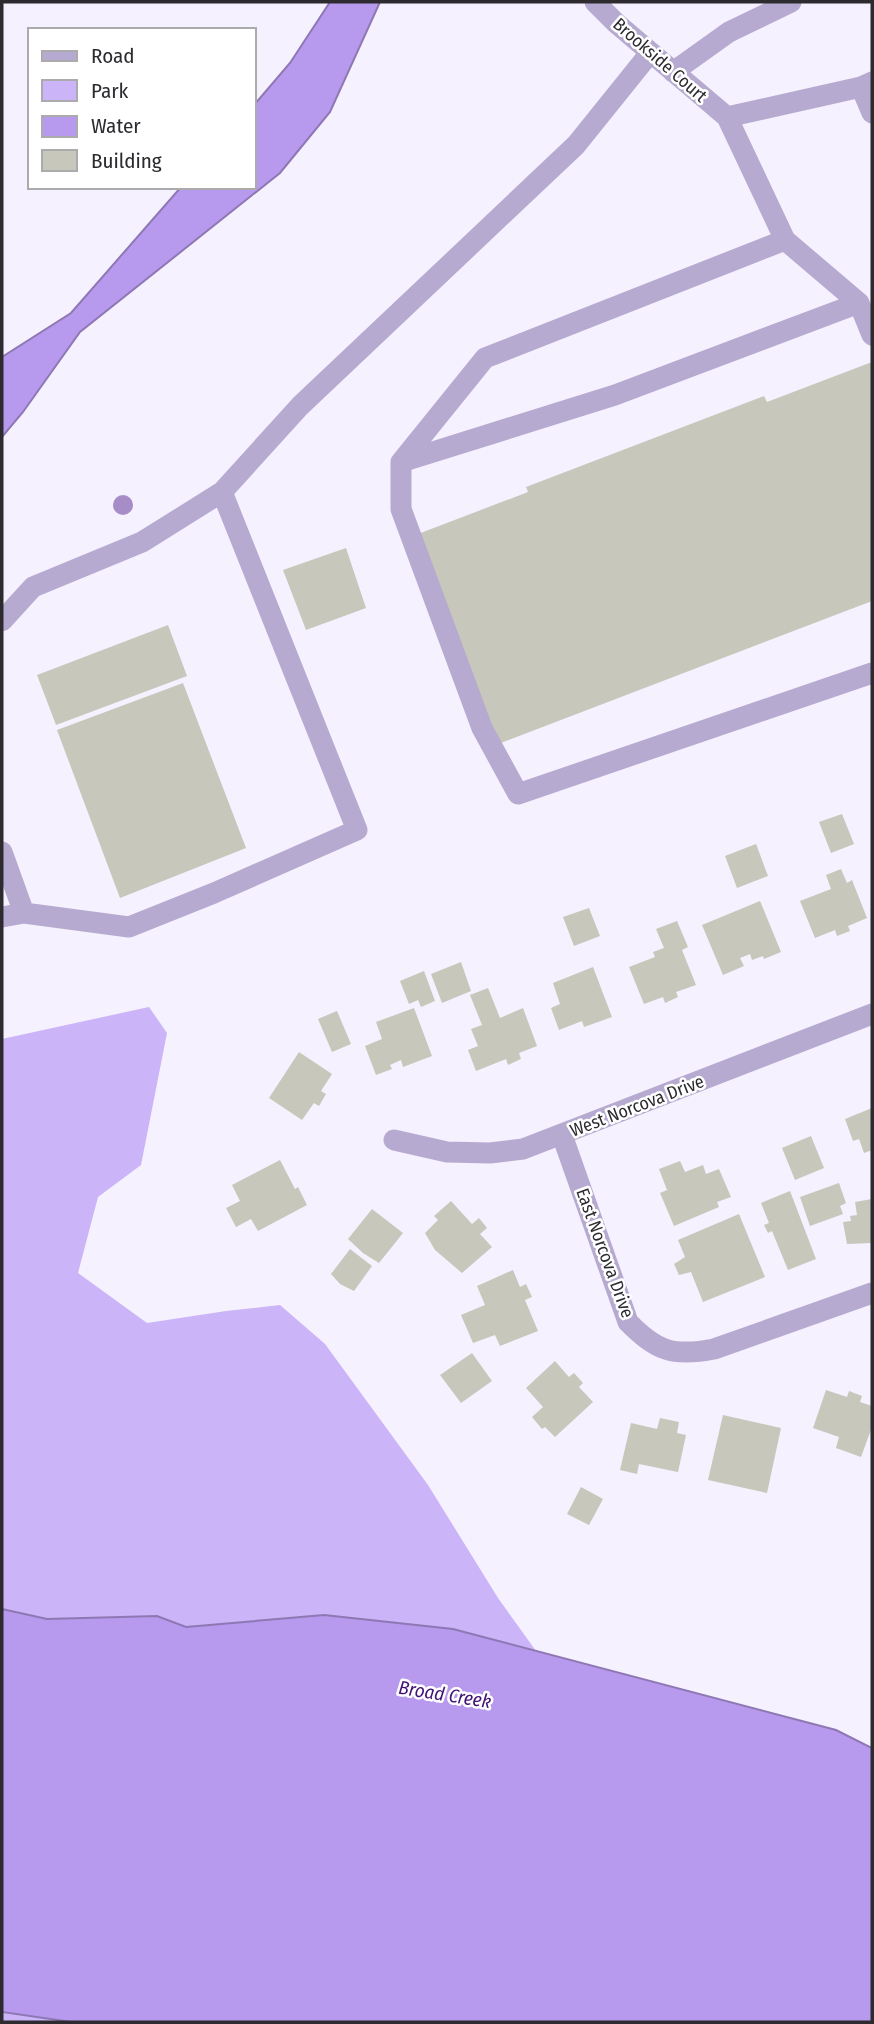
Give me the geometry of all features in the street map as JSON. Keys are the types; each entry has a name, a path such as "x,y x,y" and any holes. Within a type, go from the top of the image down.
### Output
{"street":[{"name":"Brookside Court","path":"595,2 650,53 727,117"},
{"path":"673,72 729,32 791,2"},
{"path":"2,621 33,587 142,542 222,492 300,406 576,145 650,53"},
{"path":"872,113 866,84 727,117 785,240 859,303 872,335"},
{"path":"785,240 485,358 401,462 401,509 482,728 518,794 872,673"},
{"path":"401,462 615,395 859,303"},
{"path":"2,917 24,913 129,927 357,830 222,492"},
{"path":"2,852 24,913"},
{"name":"West Norcova Drive","path":"394,1140 447,1152 490,1153 523,1149 872,1014"},
{"name":"East Norcova Drive","path":"562,1135 628,1322 645,1339 666,1350 690,1354 713,1349 872,1293"}],"green space":[{"path":"149,1007 167,1033 141,1165 98,1197 78,1273 147,1323 280,1305 325,1344 428,1485 498,1598 536,1651 453,1629 324,1615 186,1627 157,1616 47,1619 2,1609 2,1039"},
{"path":"2,2012 71,2022 2,2022"}],"water":[{"path":"330,2 380,2 330,112 280,173 80,332 2,437 2,357 71,313 179,189 256,189 256,103 290,63"},
{"name":"Broad Creek","path":"2,1609 47,1619 157,1616 186,1627 324,1615 453,1629 836,1730 872,1748 872,2022 71,2022 2,2012"}],"building":[{"path":"872,362 872,601 498,744 418,534 528,492 526,487 764,396 767,402"},
{"path":"346,548 366,608 306,630 283,570"},
{"path":"168,625 187,676 56,725 37,675"},
{"path":"183,683 246,848 120,898 57,730"},
{"path":"842,814 854,844 831,853 819,822"},
{"path":"756,844 768,876 737,888 725,856"},
{"path":"841,869 847,883 852,880 867,918 848,926 850,931 837,936 835,930 815,938 800,901 831,889 826,875"},
{"path":"760,901 781,952 764,959 763,956 752,960 750,954 740,958 744,966 723,975 702,925"},
{"path":"589,908 600,936 574,946 563,917"},
{"path":"677,921 688,947 682,950 696,985 676,992 678,997 665,1003 663,997 644,1004 629,967 655,957 653,952 664,948 656,929"},
{"path":"461,962 471,991 442,1003 431,974"},
{"path":"593,967 612,1017 584,1027 582,1021 559,1030 551,1008 560,1004 553,983"},
{"path":"424,971 435,1001 421,1007 418,1000 409,1004 400,981"},
{"path":"488,988 500,1018 523,1008 537,1046 519,1053 521,1059 508,1065 506,1059 476,1071 468,1050 478,1046 471,1029 482,1025 470,995"},
{"path":"414,1008 432,1056 403,1067 401,1060 390,1065 392,1069 376,1075 365,1046 382,1039 376,1022"},
{"path":"337,1011 351,1044 332,1052 318,1019"},
{"path":"299,1052 332,1074 321,1091 326,1094 319,1106 314,1103 302,1120 269,1098"},
{"path":"872,1108 872,1150 864,1153 859,1139 853,1141 845,1119"},
{"path":"811,1136 824,1168 795,1180 782,1148"},
{"path":"280,1160 307,1205 258,1231 251,1219 236,1227 226,1208 240,1201 232,1185"},
{"path":"680,1161 685,1172 703,1165 706,1174 719,1169 731,1197 717,1202 719,1207 674,1226 660,1193 667,1190 659,1169"},
{"path":"839,1183 846,1203 840,1206 843,1214 810,1226 800,1197"},
{"path":"790,1191 816,1259 788,1270 772,1231 768,1233 764,1225 769,1223 761,1203"},
{"path":"872,1199 872,1243 847,1244 843,1222 851,1221 850,1216 857,1215 855,1202"},
{"path":"451,1201 472,1224 479,1218 487,1228 480,1234 492,1247 462,1273 435,1250 425,1233 438,1220 434,1216"},
{"path":"372,1209 403,1233 379,1263 348,1239"},
{"path":"739,1214 765,1277 703,1302 691,1272 679,1275 674,1264 685,1257 678,1240"},
{"path":"350,1249 372,1266 354,1291 340,1284 331,1274"},
{"path":"513,1270 520,1287 526,1284 532,1297 525,1300 538,1331 500,1346 495,1335 473,1343 461,1315 485,1305 477,1286"},
{"path":"472,1353 492,1381 461,1403 440,1375"},
{"path":"555,1361 569,1377 574,1373 583,1383 579,1387 593,1402 555,1437 545,1427 542,1429 532,1417 543,1407 526,1388"},
{"path":"826,1390 847,1397 849,1391 862,1396 860,1402 872,1406 872,1427 861,1457 836,1448 839,1437 813,1428"},
{"path":"723,1415 781,1428 767,1493 708,1480"},
{"path":"660,1418 679,1422 677,1433 686,1435 678,1472 639,1464 637,1474 620,1470 631,1423 657,1429"},
{"path":"581,1487 603,1499 589,1525 567,1514"}]}
